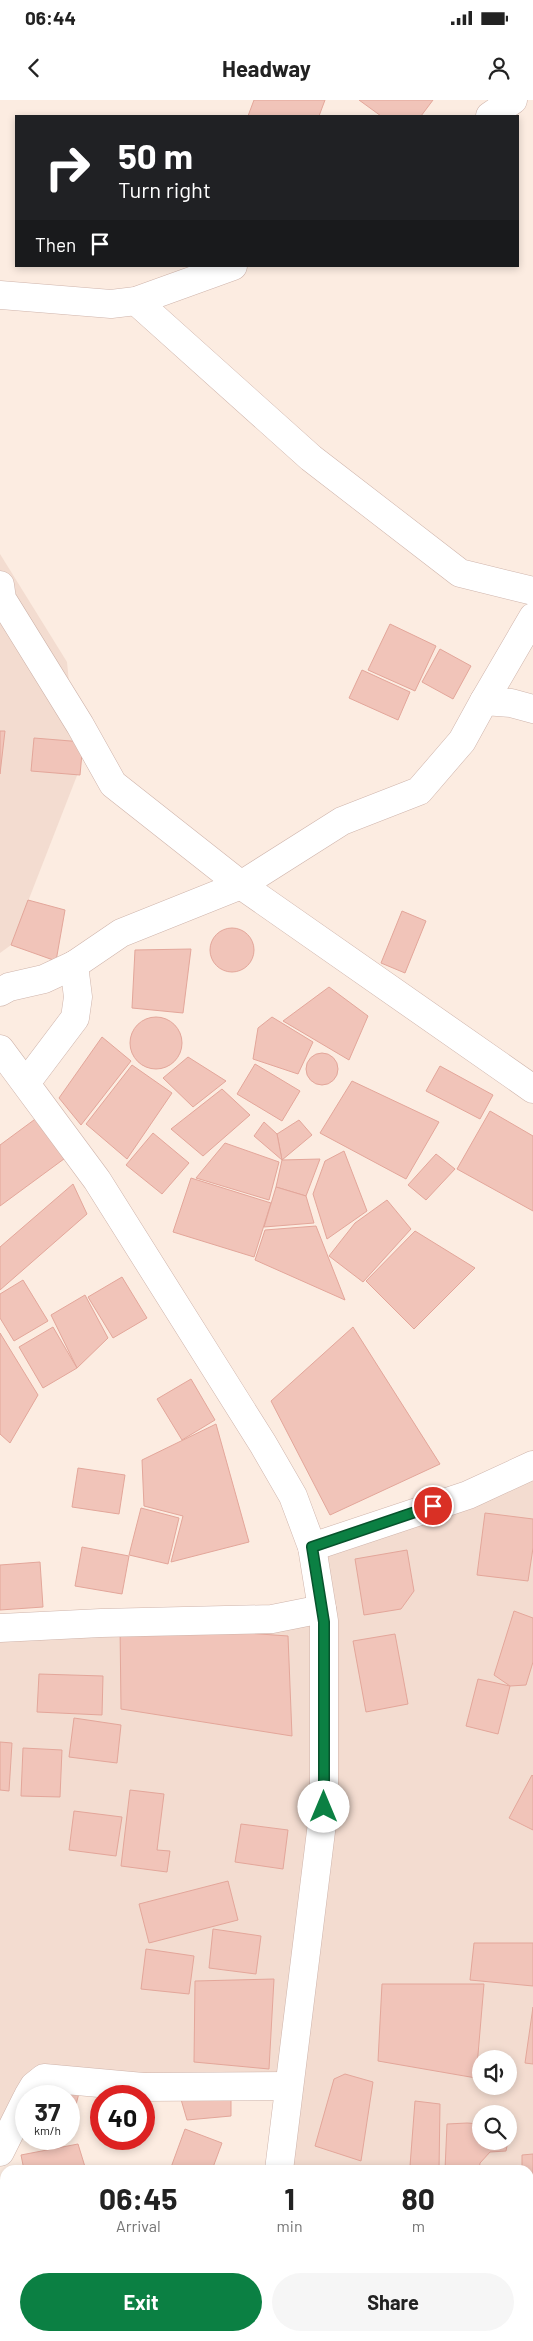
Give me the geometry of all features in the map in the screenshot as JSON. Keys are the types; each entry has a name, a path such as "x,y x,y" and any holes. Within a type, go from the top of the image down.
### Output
{"street":[{"path":"491,115 512,100"},
{"path":"0,296 111,304 136,300 230,267"},
{"path":"136,300 311,458 460,573 533,591"},
{"path":"0,585 2,599 80,725 113,784 241,885 533,1089"},
{"path":"0,992 9,987 44,979 74,964 121,933 241,885 342,821 419,791 462,741 533,617"},
{"path":"484,701 512,703 533,709"},
{"path":"26,1083 75,1018 78,997 74,964"},
{"path":"0,1049 97,1180 263,1444 293,1496 312,1547 322,1609 324,1807 281,2165"},
{"path":"312,1547 468,1495 533,1465"},
{"path":"0,1628 101,1623 272,1619 322,1609"},
{"path":"35,2085 44,2078 143,2087 289,2086"},
{"path":"0,2152 15,2122"}],"shaded area":[{"path":"0,554 67,662 78,773 11,945 0,953"},
{"path":"533,1450 533,2165 284,2165 292,2080 33,2068 25,2085 15,2085 15,2108 0,2142 0,1634 318,1622 315,1542 459,1489"}],"building":[{"path":"254,100 325,100 319,115 248,115"},
{"path":"359,100 433,100 422,115 380,115"},
{"path":"390,624 436,646 415,691 368,670"},
{"path":"440,649 471,666 453,699 422,682"},
{"path":"362,670 410,692 398,720 349,698"},
{"path":"0,731 5,731 0,774"},
{"path":"34,738 83,742 80,775 31,771"},
{"path":"28,900 65,910 56,961 11,945"},
{"path":"402,911 426,921 405,973 381,963"},
{"path":"232,928 244,932 250,938 254,950 250,962 244,968 232,972 220,968 214,962 210,950 214,938 220,932"},
{"path":"191,949 183,1013 132,1008 135,950"},
{"path":"329,987 368,1016 349,1060 283,1021"},
{"path":"156,1017 166,1019 174,1025 180,1033 182,1043 180,1053 174,1061 166,1067 156,1069 146,1067 138,1061 132,1053 130,1043 132,1033 138,1025 146,1019"},
{"path":"272,1017 313,1042 298,1074 253,1059 258,1028"},
{"path":"102,1037 131,1061 81,1125 59,1098"},
{"path":"322,1053 334,1057 338,1069 334,1081 322,1085 310,1081 306,1069 310,1057"},
{"path":"188,1057 226,1081 193,1107 163,1078"},
{"path":"255,1064 300,1091 282,1121 237,1094"},
{"path":"132,1065 172,1093 127,1159 86,1124"},
{"path":"440,1066 493,1095 480,1119 426,1091"},
{"path":"352,1081 439,1122 406,1179 320,1133"},
{"path":"222,1089 250,1115 203,1156 171,1129"},
{"path":"490,1111 533,1136 533,1211 457,1169"},
{"path":"38,1117 68,1156 0,1206 0,1145"},
{"path":"299,1120 312,1135 282,1160 277,1134"},
{"path":"264,1122 277,1134 282,1160 254,1136"},
{"path":"153,1133 189,1163 162,1194 126,1165"},
{"path":"225,1143 279,1162 269,1200 196,1178"},
{"path":"344,1151 367,1211 327,1239 313,1194 325,1161"},
{"path":"436,1154 455,1169 426,1200 408,1185"},
{"path":"320,1159 306,1196 276,1187 282,1160"},
{"path":"191,1178 271,1203 254,1257 173,1232"},
{"path":"73,1184 87,1214 0,1290 0,1247"},
{"path":"276,1187 306,1196 314,1223 264,1227"},
{"path":"387,1200 411,1229 363,1282 329,1256 355,1223"},
{"path":"316,1226 345,1300 255,1260 265,1230"},
{"path":"415,1231 475,1268 414,1329 366,1281"},
{"path":"122,1277 147,1318 113,1338 88,1297"},
{"path":"23,1280 48,1321 14,1341 0,1318 0,1294"},
{"path":"85,1295 108,1338 77,1368 51,1315"},
{"path":"53,1327 77,1368 43,1388 19,1347"},
{"path":"353,1327 440,1464 330,1515 271,1401"},
{"path":"0,1333 38,1395 10,1443 0,1434"},
{"path":"191,1379 215,1420 182,1440 157,1399"},
{"path":"216,1424 249,1542 171,1562 183,1516 144,1506 142,1460"},
{"path":"78,1468 125,1475 119,1514 72,1507"},
{"path":"141,1508 179,1518 168,1564 129,1555"},
{"path":"485,1513 533,1519 533,1548 528,1581 477,1575"},
{"path":"82,1547 129,1556 122,1594 75,1586"},
{"path":"407,1550 414,1591 401,1609 364,1615 355,1559"},
{"path":"40,1562 43,1607 0,1610 0,1565"},
{"path":"514,1611 533,1618 533,1662 526,1685 510,1686 494,1675"},
{"path":"120,1624 288,1636 292,1736 121,1709"},
{"path":"395,1634 408,1704 366,1712 353,1641"},
{"path":"39,1674 103,1676 102,1715 37,1712"},
{"path":"478,1679 510,1686 498,1734 466,1726"},
{"path":"74,1718 121,1725 117,1763 69,1757"},
{"path":"0,1742 12,1743 9,1791 0,1790"},
{"path":"23,1748 62,1750 60,1797 21,1796"},
{"path":"533,1776 533,1830 509,1818"},
{"path":"130,1790 164,1794 157,1850 170,1851 167,1872 121,1866"},
{"path":"74,1811 122,1817 116,1856 69,1850"},
{"path":"241,1824 288,1830 283,1869 235,1862"},
{"path":"228,1881 238,1920 149,1943 139,1904"},
{"path":"213,1929 261,1936 256,1974 209,1968"},
{"path":"474,1943 533,1943 533,1986 470,1980"},
{"path":"146,1949 194,1956 189,1994 141,1989"},
{"path":"274,1979 269,2069 194,2062 195,1981"},
{"path":"382,1984 484,1984 478,2050 472,2050 472,2077 378,2061"},
{"path":"533,2007 533,2064 525,2063"},
{"path":"345,2074 373,2082 361,2161 315,2146 334,2079"},
{"path":"231,2093 231,2116 187,2120 180,2096"},
{"path":"415,2101 440,2104 439,2165 410,2165"},
{"path":"472,2123 472,2150 506,2150 490,2152 480,2165 445,2165 447,2124"},
{"path":"185,2129 222,2143 214,2165 172,2165"},
{"path":"47,2150 80,2150 84,2165 23,2165 21,2155"},
{"path":"533,2154 533,2165 522,2165 522,2155"}],"route":[{"path":"324,1807 324,1622 312,1547 433,1506"}]}
